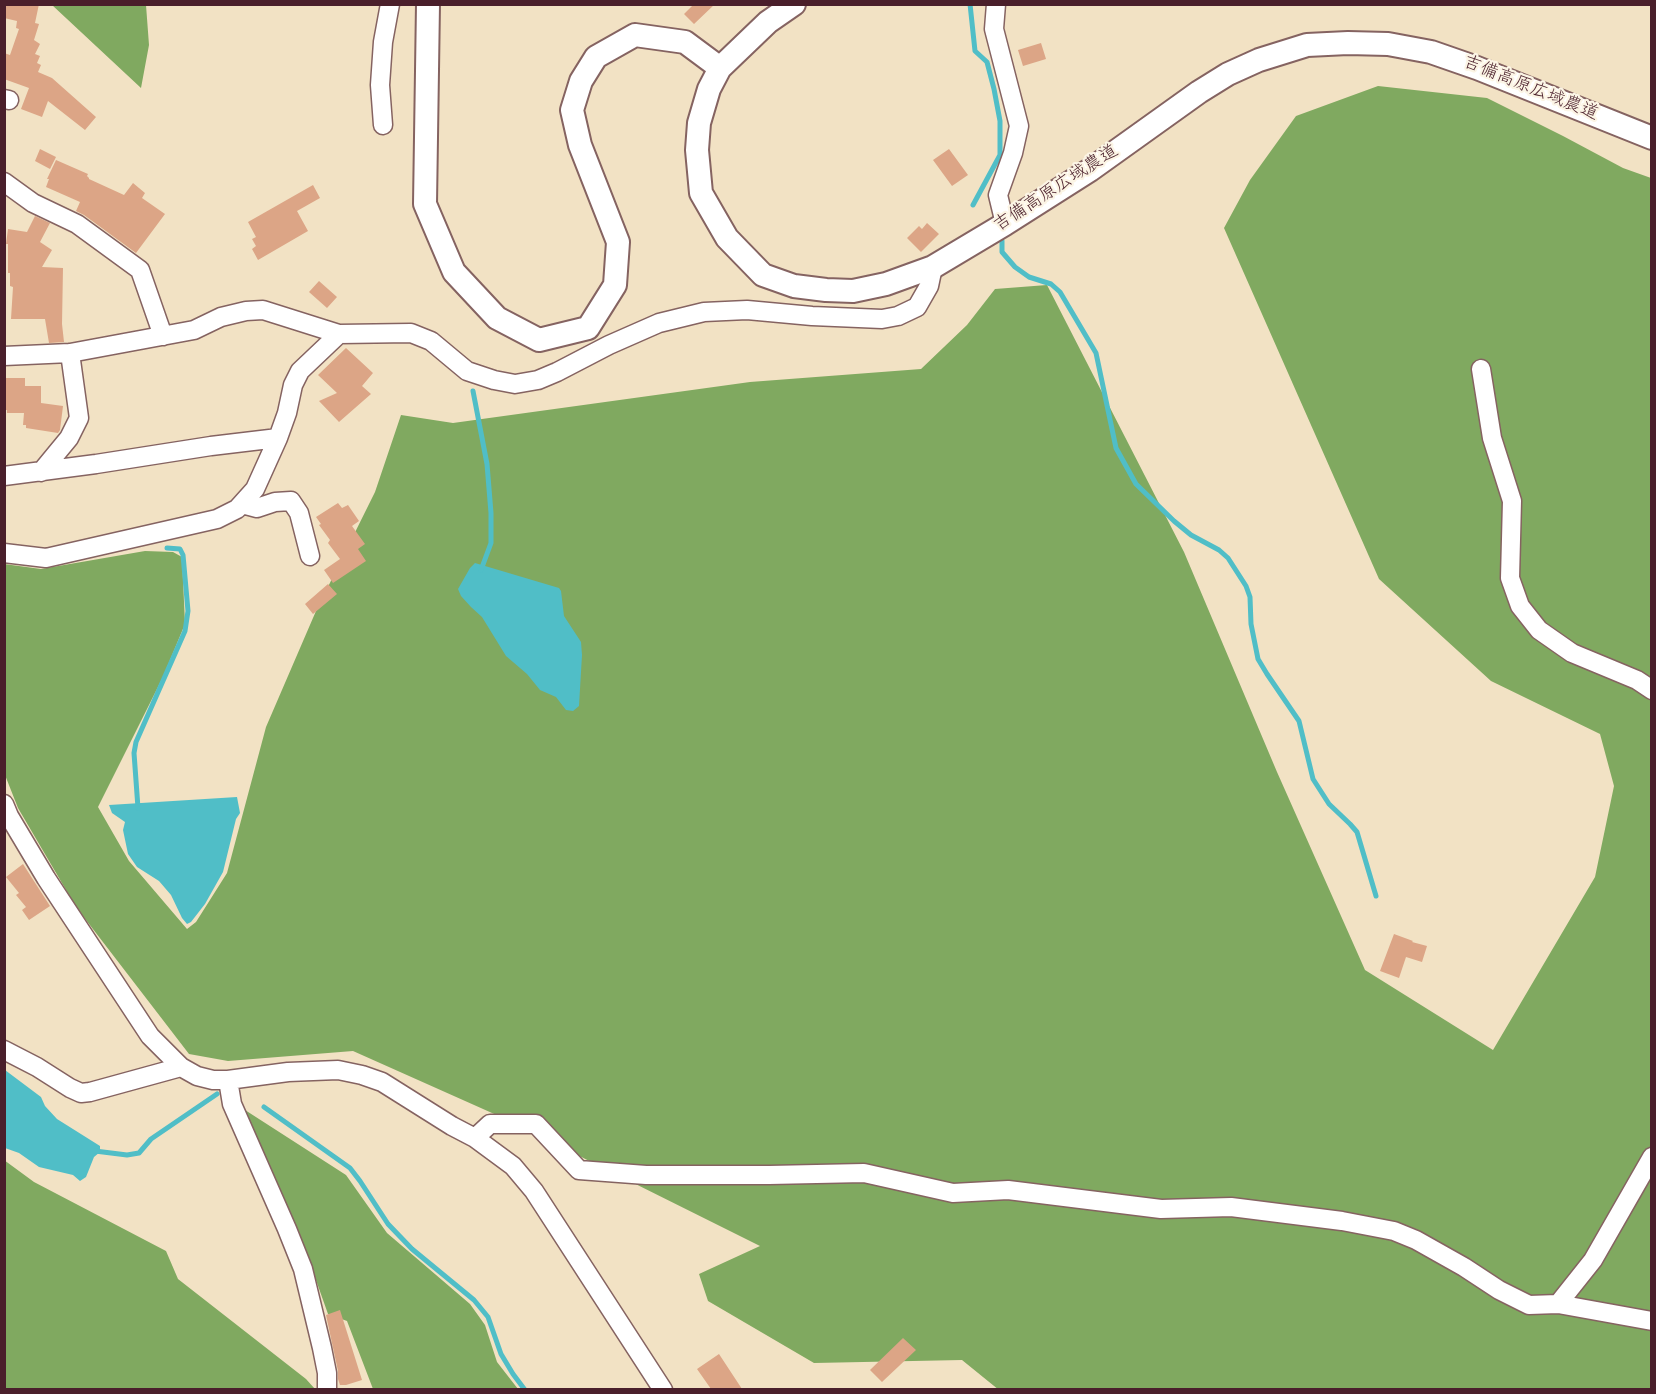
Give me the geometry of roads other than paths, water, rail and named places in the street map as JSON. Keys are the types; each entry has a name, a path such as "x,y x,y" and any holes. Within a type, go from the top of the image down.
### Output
{"street":[{"path":"383,125 380,85 383,42 390,4"},
{"path":"428,4 426,204 454,272 497,318 539,340 588,328 615,285 618,242 580,145 572,110 581,81 596,57 635,35 685,42 720,68"},
{"name":"吉備高原広域農道","path":"794,4 768,22 720,68 709,89 699,123 697,150 701,193 727,238 763,275 794,286 853,291 886,284 933,267 1090,170 1228,74 1259,60 1307,45 1388,44 1431,52 1652,138"},
{"path":"996,4 994,29 1019,126 1013,153 998,195 1005,224"},
{"path":"4,182 33,202 77,224 140,270 164,336"},
{"path":"4,356 70,353 194,330 221,317 262,310 339,334 411,333 430,341 467,371 515,384 538,380 659,323 704,312 747,310 882,319 898,316 917,307 929,286 933,267"},
{"path":"4,553 46,558 217,519 237,509 255,489 278,438 287,414 293,385 300,371 339,334"},
{"path":"41,472 69,438 79,418 70,353"},
{"path":"1481,369 1492,438 1512,501 1510,578 1520,606 1539,630 1572,653 1637,680 1652,690"},
{"path":"4,477 201,447 278,438"},
{"path":"242,504 258,508 275,502 291,501 299,513 310,556"},
{"path":"4,804 46,878 150,1036 181,1066 197,1076 213,1080 288,1072 338,1070 362,1074 382,1082 475,1138 513,1166 534,1191 663,1389"},
{"path":"4,1050 81,1093 181,1066"},
{"path":"228,1080 232,1104 303,1269 322,1348 327,1373 327,1389"},
{"path":"475,1138 490,1124 536,1124 579,1170 646,1175 864,1173 953,1193 1008,1190 1161,1209 1231,1207 1342,1221 1394,1231 1416,1240 1499,1290 1529,1305 1558,1304 1652,1321"},
{"path":"1558,1304 1593,1260 1652,1157"}],"water":[{"path":"475,563 559,588 561,591 564,616 581,642 579,706 573,711 566,710 556,697 540,690 527,674 506,656 482,617 461,596 458,589"},
{"path":"237,797 240,813 236,819 223,872 205,904 187,924 171,895 159,881 137,867 128,854 123,830 125,822 112,813 109,805"},
{"path":"5,1070 41,1097 45,1106 57,1119 100,1146 100,1152 94,1157 86,1177 80,1181 73,1175 39,1167 19,1153 5,1148"}],"waterway":[{"path":"970,4 975,51 987,62 1000,121 1000,155 973,205"},
{"path":"1002,241 1002,252 1015,267 1029,277 1051,284 1060,292 1096,353 1116,448 1136,484 1191,535 1219,550 1228,558 1246,586 1250,597 1251,624 1258,659 1299,721 1313,779 1329,804 1357,832 1376,896"},
{"path":"473,391 487,464 491,513 491,543 481,570"},
{"path":"138,808 134,753 136,742 185,631 188,611 183,555 180,549 167,548"},
{"path":"95,1151 127,1155 139,1153 151,1139 217,1094"},
{"path":"264,1107 350,1168 388,1224 412,1249 474,1300 488,1317 501,1354 525,1390"}]}
